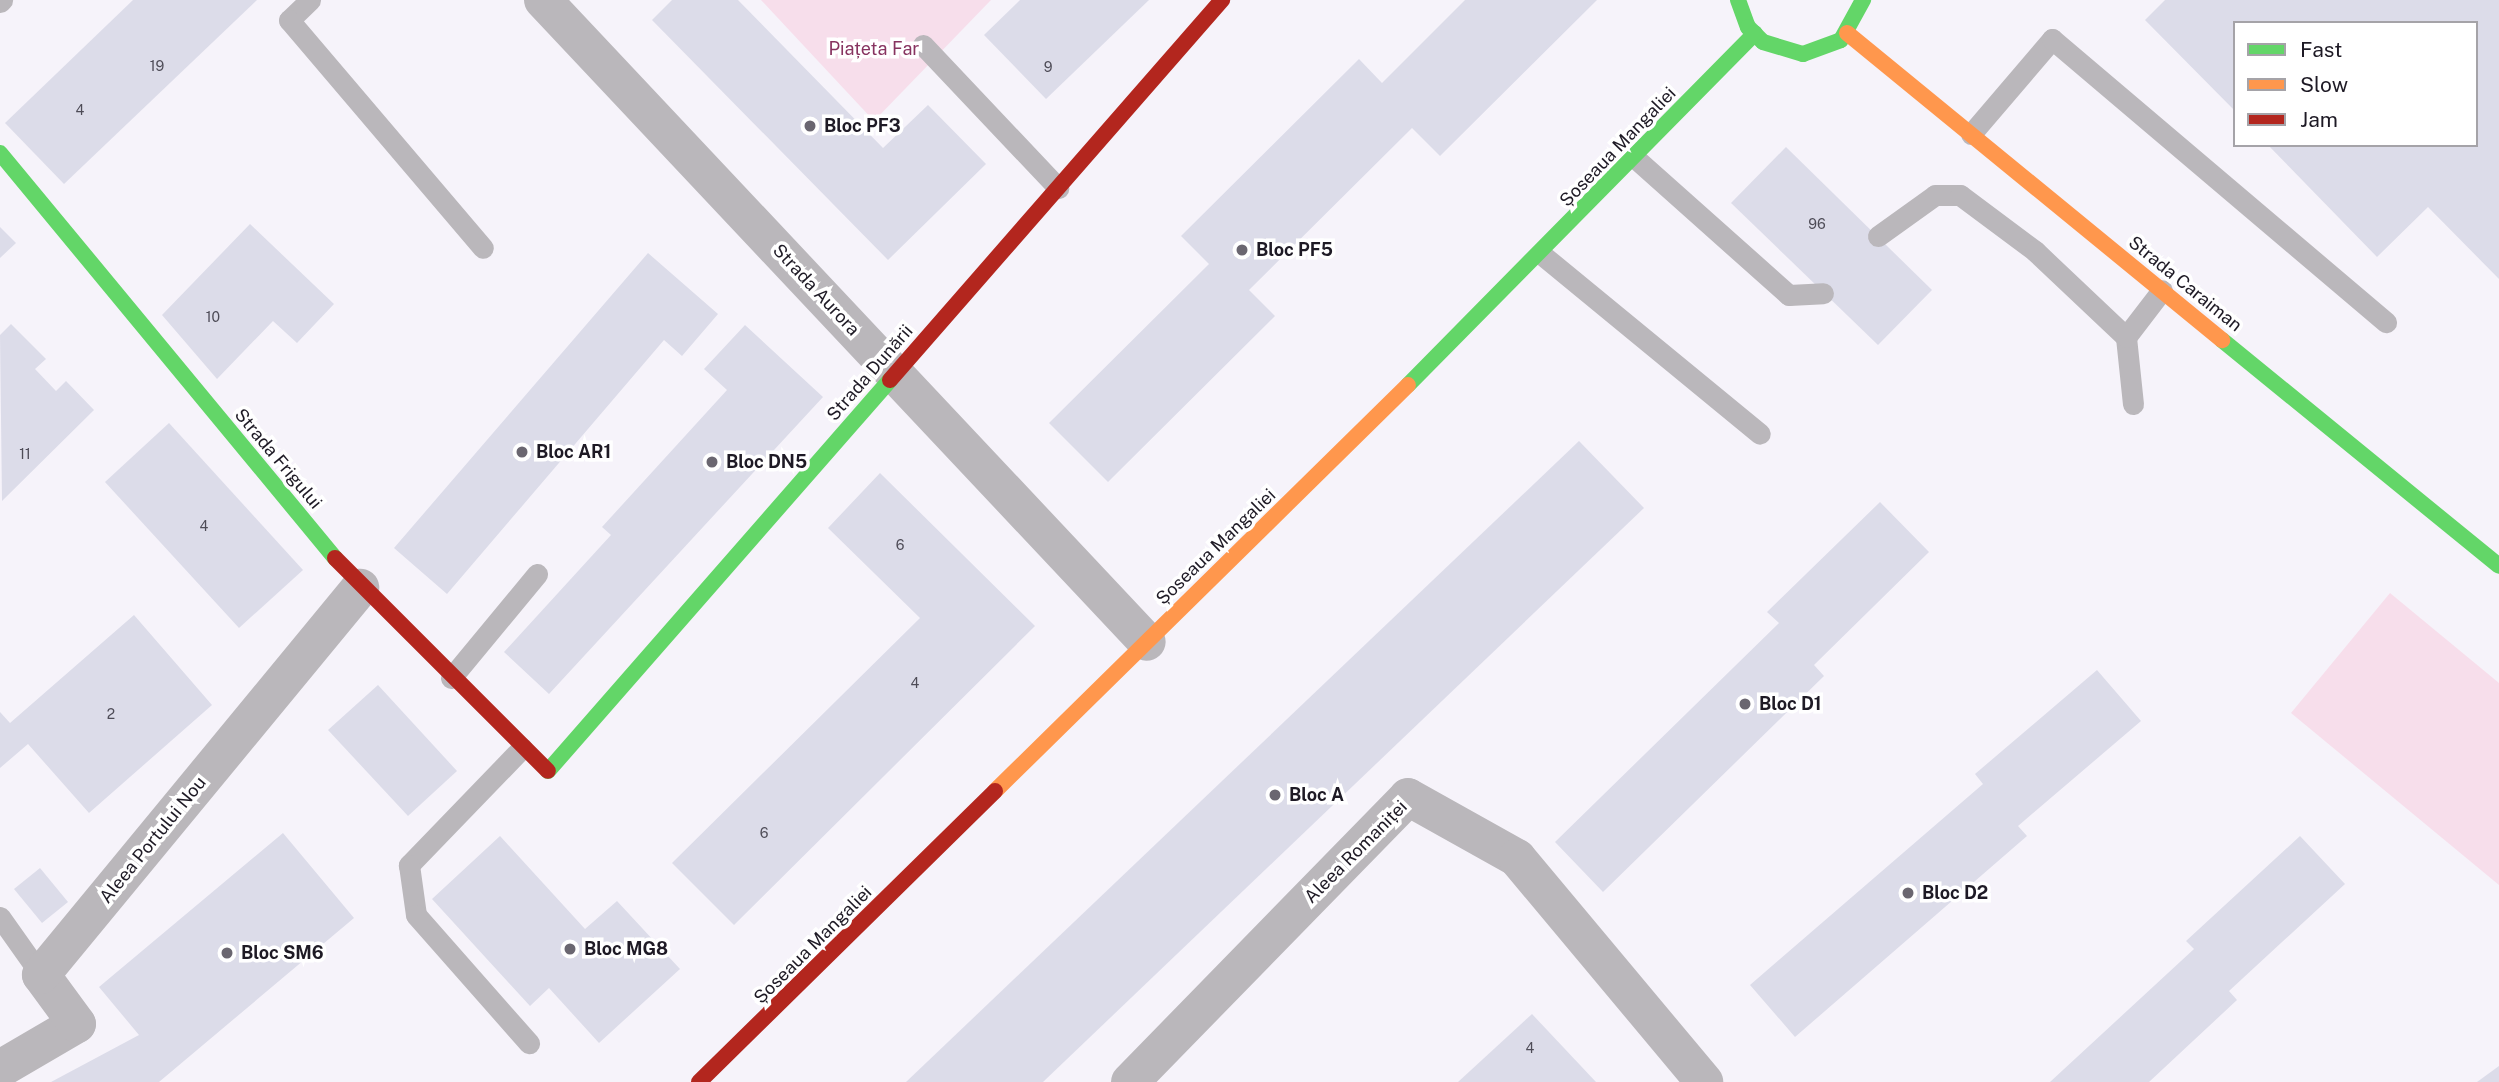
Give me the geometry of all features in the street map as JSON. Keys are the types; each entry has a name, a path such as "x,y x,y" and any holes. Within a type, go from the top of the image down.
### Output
{"street":[{"name":"Strada Aurora","path":"543,0 1147,642"},
{"name":"Strada Dunării","path":"547,772 1222,0"},
{"path":"1738,0 1755,33 1783,51 1803,54 1823,50 1847,33 1864,0"},
{"name":"Șoseaua Mangaliei","path":"699,1082 1541,254 1755,33"},
{"name":"Strada Caraiman","path":"1847,33 2499,566"},
{"name":"Strada Frigului","path":"0,153 360,588 547,772"},
{"name":"Aleea Portului Nou","path":"41,975 360,588"},
{"name":"Aleea Romaniței","path":"1130,1082 1408,797 1517,858 1704,1082"},
{"path":"0,1069 77,1024 41,975"}],"lane":[{"path":"310,0 289,20 483,248"},
{"path":"1971,134 2052,39 2386,322"},
{"path":"923,45 1058,188"},
{"path":"1636,158 1789,295 1824,293"},
{"path":"1878,236 1935,195 1960,195 2035,251 2126,337 2133,404"},
{"path":"1541,254 1760,434"},
{"path":"2126,337 2162,290"},
{"path":"451,678 537,574"},
{"path":"522,748 409,866 416,915 529,1043"},
{"path":"0,917 41,975"}],"green space":[{"name":"Piațeta Far","path":"761,0 991,0 874,121"},
{"path":"2390,593 2499,683 2499,885 2291,713"}],"building":[{"path":"133,0 257,0 64,184 5,123"},
{"name":"Bloc PF3","path":"672,0 738,0 883,148 928,105 986,164 888,260 652,20"},
{"path":"1020,0 1149,0 1046,99 984,35"},
{"name":"Bloc PF5","path":"1465,0 1597,0 1440,156 1412,128 1249,290 1275,316 1108,482 1049,423 1209,264 1181,236 1359,59 1382,83"},
{"path":"2165,0 2499,0 2499,279 2428,207 2377,257 2270,147 2478,147 2478,21 2233,21 2233,109 2145,20"},
{"path":"1786,147 1932,290 1878,345 1731,203"},
{"path":"250,224 334,304 297,343 273,321 217,379 162,315"},
{"path":"0,227 16,243 0,258"},
{"name":"Bloc AR1","path":"648,253 718,314 682,356 664,340 447,594 394,548"},
{"path":"11,324 46,359 35,369 56,391 66,381 94,410 2,501 0,335"},
{"name":"Bloc DN5","path":"745,325 823,397 549,694 504,652 611,535 602,527 727,390 704,369"},
{"path":"169,423 303,570 239,628 105,482"},
{"name":"Bloc A","path":"1579,441 1644,508 1043,1082 906,1082"},
{"path":"880,473 1035,626 734,925 672,863 920,618 828,528"},
{"name":"Bloc D1","path":"1880,502 1929,552 1814,665 1824,676 1603,892 1555,842 1779,623 1767,612"},
{"path":"134,615 212,705 89,813 28,744 0,768 0,712 10,723"},
{"name":"Bloc D2","path":"2097,670 2141,721 2018,826 2027,836 1795,1037 1750,985 1983,784 1975,774"},
{"path":"378,685 457,771 408,816 328,730"},
{"name":"Bloc SM6","path":"283,833 354,918 159,1082 51,1082 139,1035 99,987"},
{"name":"Bloc MG8","path":"500,836 585,929 617,901 680,969 599,1043 549,988 530,1006 432,899"},
{"path":"2300,836 2345,884 2229,991 2237,1000 2149,1082 2050,1082 2194,949 2186,941"},
{"path":"40,868 68,902 42,923 14,889"},
{"path":"1532,1014 1596,1082 1458,1082"},
{"path":"2499,1066 2499,1082 2477,1082"}],"traffic: fast":[{"path":"1738,0 1748,27 1763,42 1803,54 1841,40 1863,0"},
{"path":"1408,385 1755,33"},
{"path":"0,153 335,558"},
{"path":"2222,340 2499,566"},
{"path":"548,771 890,380"}],"traffic: slow":[{"path":"1847,33 2222,340"},
{"path":"995,791 1408,385"}],"traffic: jam":[{"path":"890,380 1222,0"},
{"path":"335,558 548,771"},
{"path":"699,1082 995,791"}],"place":[{"name":"Bloc PF3","path":"810,126"},
{"name":"Bloc PF5","path":"1242,250"},
{"name":"Bloc AR1","path":"522,452"},
{"name":"Bloc DN5","path":"712,462"},
{"name":"Bloc D1","path":"1745,704"},
{"name":"Bloc A","path":"1275,795"},
{"name":"Bloc D2","path":"1908,893"},
{"name":"Bloc MG8","path":"570,949"},
{"name":"Bloc SM6","path":"227,953"}]}
